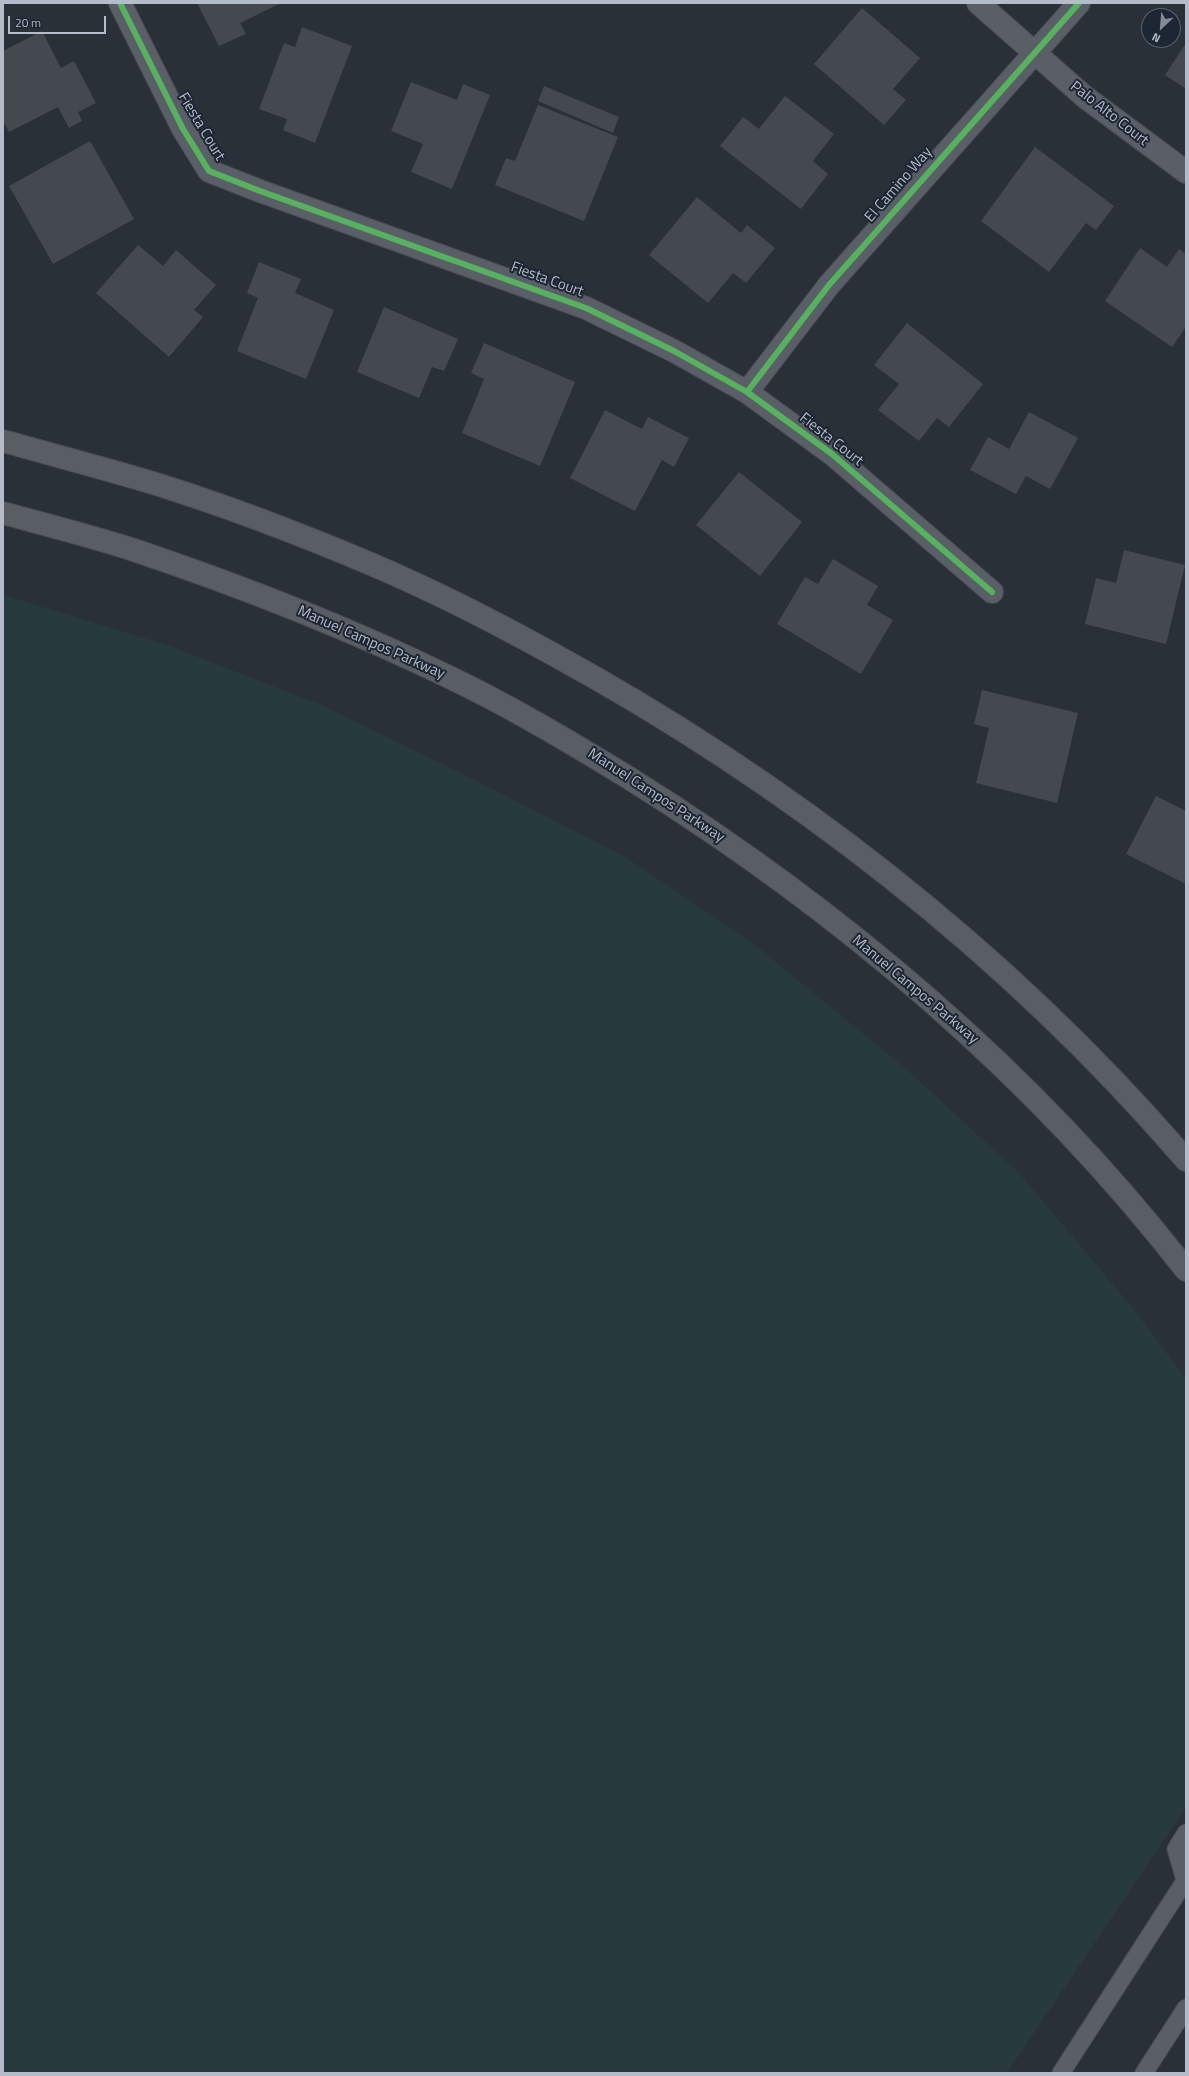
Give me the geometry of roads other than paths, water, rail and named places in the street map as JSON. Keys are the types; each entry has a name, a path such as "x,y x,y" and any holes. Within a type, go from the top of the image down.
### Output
{"main road":[{"path":"3,441 155,484 266,522 373,565 486,617 607,683 714,749 811,815 917,898 1023,990 1109,1076 1186,1160"},
{"name":"Manuel Campos Parkway","path":"3,513 131,549 237,586 346,630 450,677 572,742 675,807 770,872 875,954 976,1041 1116,1186 1186,1270"}],"street":[{"name":"Fiesta Court","path":"120,3 183,129 209,170 260,191 586,308 674,351 747,392 832,454 992,592"},
{"name":"Palo Alto Court","path":"978,3 1085,97 1186,172"},
{"name":"El Camino Way","path":"747,392 829,284 1079,3"}],"lane":[{"path":"1061,2073 1186,1882 1176,1849 1186,1834"},
{"path":"1144,2073 1186,2008"}]}
